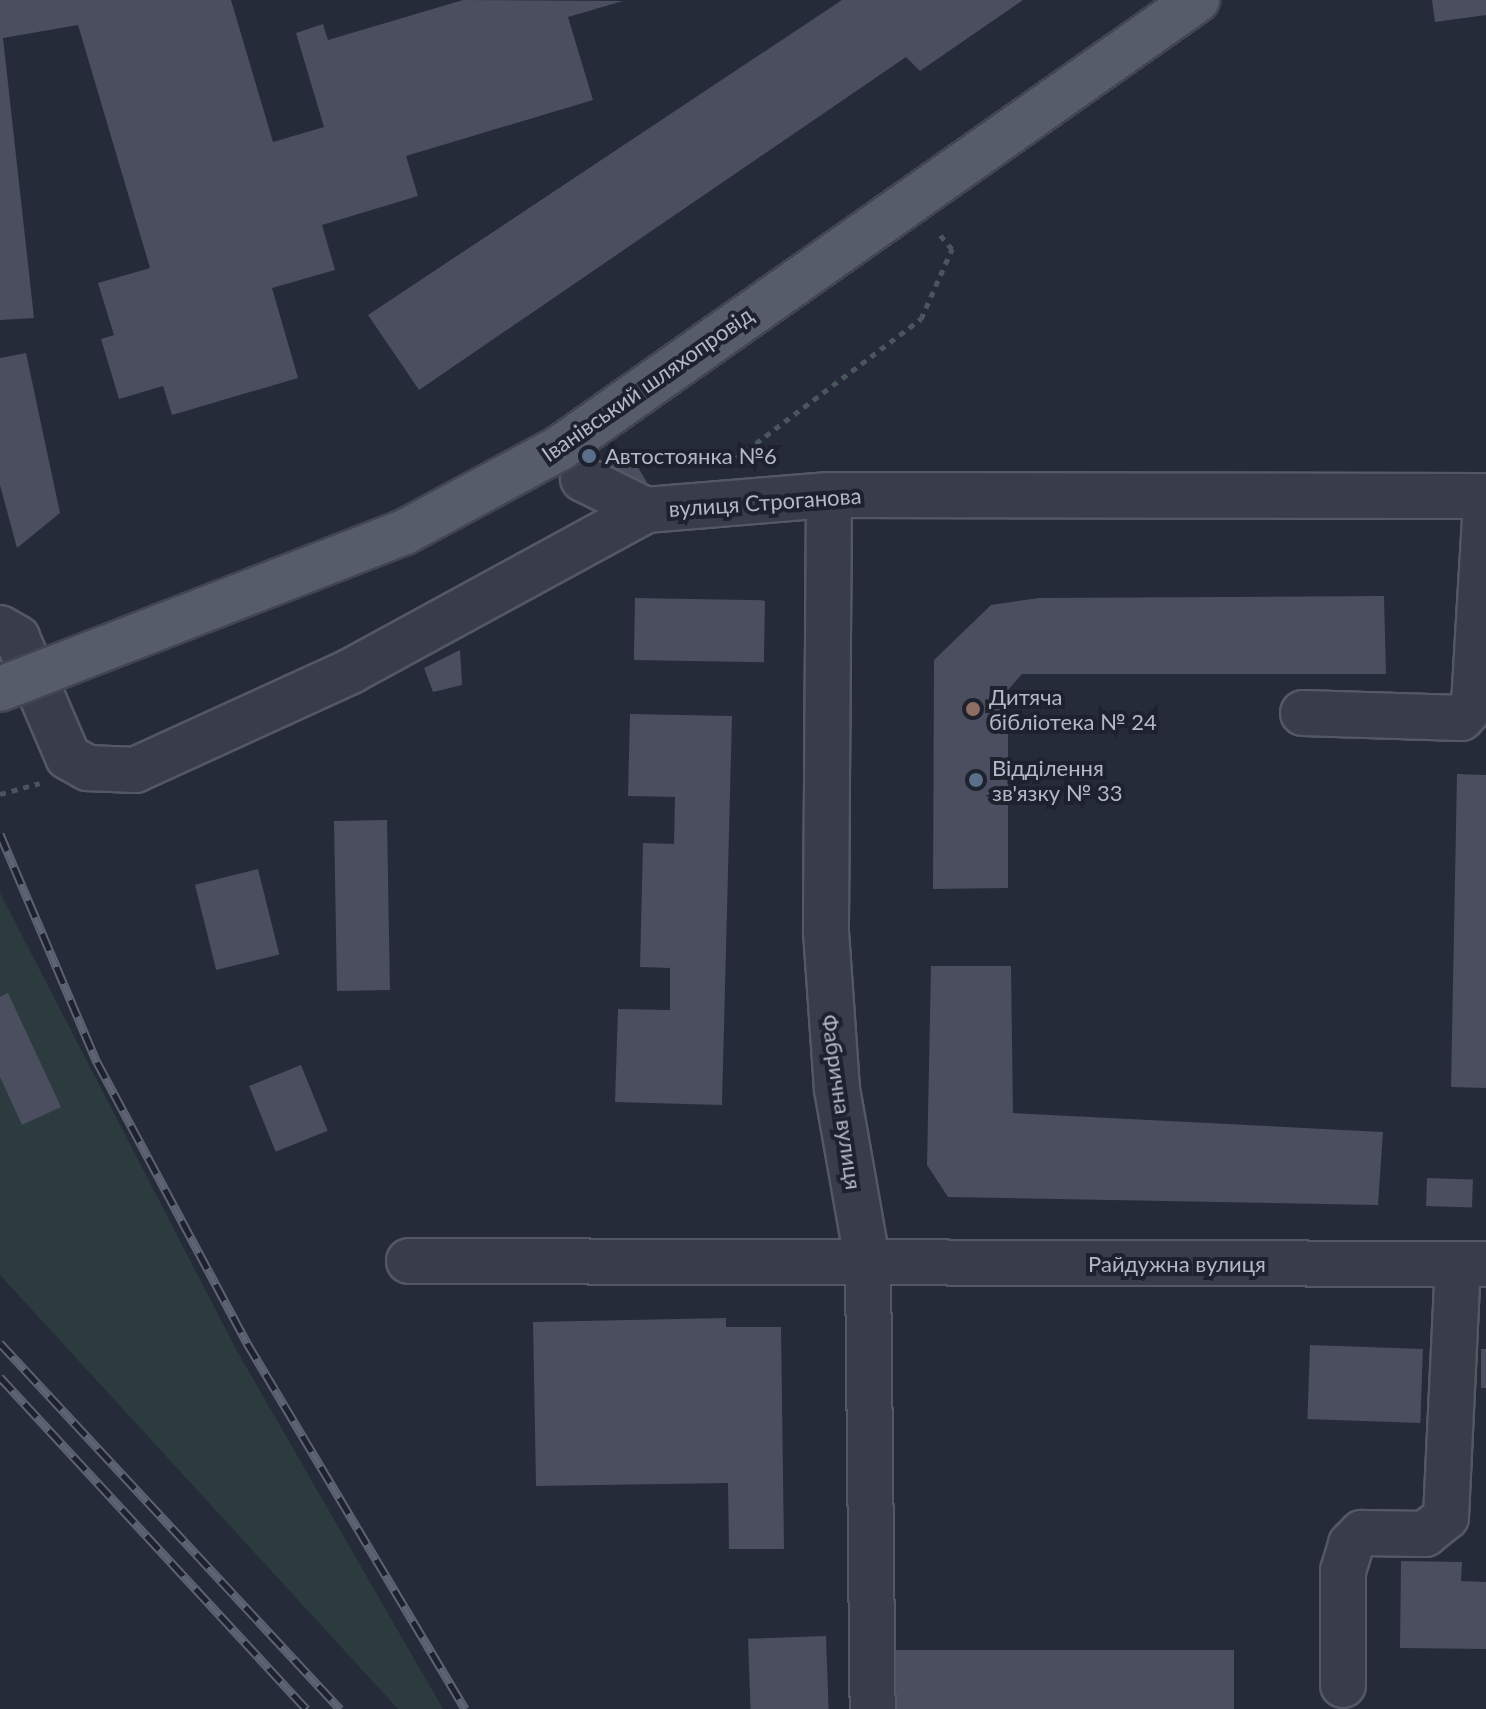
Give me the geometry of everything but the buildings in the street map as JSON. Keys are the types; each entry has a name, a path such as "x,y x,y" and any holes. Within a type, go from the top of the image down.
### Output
{"main road":[{"name":"Іванівський шляхопровід","path":"0,689 403,533 560,448 1197,0"}],"street":[{"path":"583,479 646,510"},
{"name":"вулиця Строганова","path":"0,628 17,638 68,757 88,768 135,770 351,671 646,510 829,495 1486,498"},
{"name":"Фабрична вулиця","path":"829,495 829,1005 868,1265 873,1709"},
{"path":"1303,713 1461,718 1474,704 1486,498"},
{"name":"Райдужна вулиця","path":"409,1261 868,1265 1472,1264"},
{"path":"1343,1685 1343,1571 1351,1544 1362,1533 1425,1534 1446,1517 1472,1264"}],"path":[{"path":"718,505 728,458 921,319 952,249 937,231"},
{"path":"0,794 41,783"}],"shaded area":[{"path":"0,893 237,1351 443,1709 398,1709 0,1275"}],"railway":[{"path":"0,834 97,1062 247,1343 465,1709"},
{"path":"0,1343 340,1709"},
{"path":"0,1377 306,1709"}],"place":[{"name":"Автостоянка №6","path":"589,456"},
{"name":"Дитяча бібліотека № 24","path":"973,709"},
{"name":"Відділення зв'язку № 33","path":"976,780"}]}
